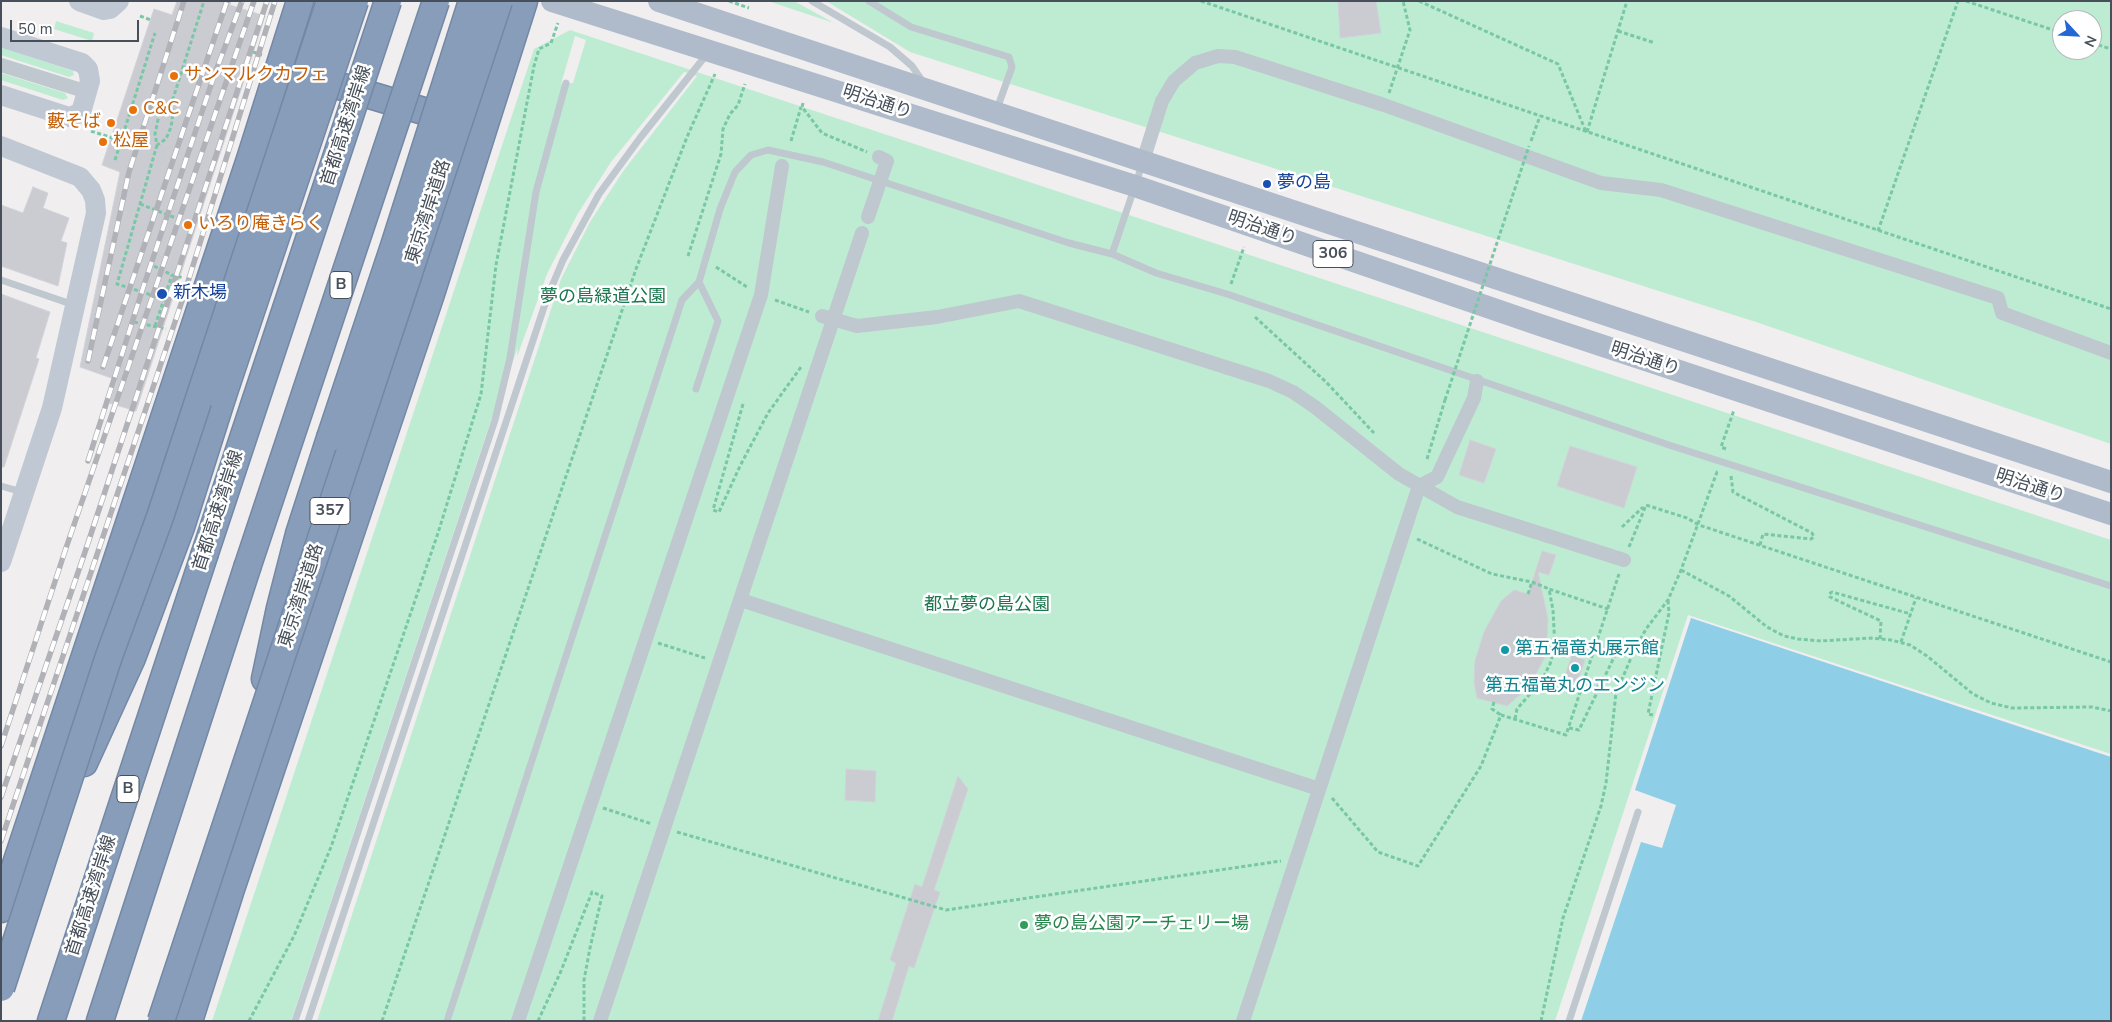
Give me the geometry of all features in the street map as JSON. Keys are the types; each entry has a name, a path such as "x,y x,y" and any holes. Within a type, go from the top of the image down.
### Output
{"highway":[{"path":"1,909 250,159 300,1"},
{"path":"1,988 109,656 163,508 330,1"},
{"path":"1,943 27,895 71,790 132,658 181,527 222,398 355,1"},
{"name":"首都高速湾岸線","path":"51,1021 388,1"},
{"name":"B","path":"100,1021 247,568 436,1"},
{"path":"231,889 230,864 241,790 280,608 299,534 472,1"},
{"name":"東京湾岸道路","path":"161,1021 499,1"},
{"name":"357","path":"189,1021 231,889 431,294 524,1"},
{"path":"250,159 265,150 278,135 298,98 306,88 315,83 326,82 437,115 448,130 450,141 426,242 424,272 431,294"}],"main road":[{"name":"明治通り","path":"659,1 2111,482"},
{"name":"明治通り","path":"556,8 710,50 1135,186 1531,322 2111,514"}],"street":[{"path":"79,1 104,10 110,9 119,1"},
{"path":"1,37 82,63 90,74 85,98 78,114 69,117 1,95"},
{"path":"1143,161 1162,101 1174,81 1195,63 1218,56 1235,57 1384,105 1600,183 1661,190 1998,298 2002,313 2111,353"},
{"path":"1,65 81,90 85,98"},
{"path":"1,146 80,177 91,190 95,200 96,213 52,408 1,562"},
{"path":"868,217 887,161 879,157"},
{"path":"518,1021 646,638 766,297 782,166"},
{"path":"600,1021 819,361 827,318 862,233"},
{"path":"827,318 857,326 937,317 1018,301 1269,381 1294,392 1399,474 1457,508 1624,560"},
{"path":"1243,1021 1419,486 1437,477 1474,398 1477,381"},
{"path":"741,600 1320,787"}],"lane":[{"path":"812,1 890,47 912,66 928,90"},
{"path":"869,1 911,28 1009,57 1012,67 996,112"},
{"path":"308,1021 547,298 563,260 582,223 609,180 710,50"},
{"path":"295,1021 496,420 510,358 536,192 566,83"},
{"path":"447,1021 682,300 699,282 720,209 735,172 751,155 768,150 823,162 1069,243 1112,254 1156,273 1227,294 1434,364 1477,381 1670,445 2111,586"},
{"path":"1112,254 1143,161"},
{"path":"1,280 76,305"},
{"path":"696,389 718,321 699,282"},
{"path":"1,486 24,493"},
{"path":"1569,1021 1638,812"}],"path":[{"path":"157,145 166,139 171,127 173,113 171,105 204,1"},
{"path":"1201,1 2111,309"},
{"path":"1384,105 1410,30 1403,1"},
{"path":"1419,1 1558,64 1587,132"},
{"path":"1587,132 1627,1"},
{"path":"1878,231 1958,1"},
{"path":"1966,1 2052,30"},
{"path":"249,1021 294,936 331,847 438,533 480,394 496,265 534,66 539,49 551,43 556,8"},
{"path":"140,16 151,20"},
{"path":"1618,31 1655,43"},
{"path":"115,160 155,34"},
{"path":"382,1021 636,269 687,137 715,74"},
{"path":"688,256 721,154 723,129 730,114 738,105 745,84"},
{"path":"164,299 117,284 157,145 154,134 159,115 171,105"},
{"path":"791,141 802,105 822,133 879,157"},
{"path":"1419,486 1445,400 1540,116"},
{"path":"91,131 119,140"},
{"path":"140,204 176,218"},
{"path":"1244,247 1227,294 1262,322 1326,382 1377,436"},
{"path":"154,266 172,275 184,278"},
{"path":"716,268 766,297 827,318"},
{"path":"155,326 172,275"},
{"path":"134,322 166,329"},
{"path":"744,400 713,510 719,512 740,466 768,413 807,358 819,361"},
{"path":"1731,450 1721,447 1734,410"},
{"path":"1541,1021 1563,918 1601,806 1606,784 1616,693 1634,651 1646,629 1668,600 1717,472 1731,475 1733,492 1812,533 1814,536 1811,539 1763,534 1760,545"},
{"path":"1646,505 1686,518 1698,525 2111,662"},
{"path":"1494,702 1492,709 1501,715 1566,735 1624,560 1646,505"},
{"path":"1622,527 1646,505"},
{"path":"1424,541 1492,574 1532,582 1608,609"},
{"path":"1681,570 1729,596 1768,627 1784,636 1821,641 1880,639 1910,645 1928,656 1973,694 1991,703 2012,708 2083,707 2110,711 2111,705"},
{"path":"1528,594 1532,582"},
{"path":"1515,719 1517,709 1542,680 1555,648 1553,610 1549,589"},
{"path":"1880,639 1881,621 1830,597 1829,594 1832,592 1911,614"},
{"path":"1901,642 1916,598"},
{"path":"1653,716 1648,714 1669,613 1668,600"},
{"path":"646,638 719,663"},
{"path":"1569,728 1579,730 1617,651 1624,647 1634,651"},
{"path":"1584,682 1616,693"},
{"path":"1320,787 1378,852 1418,866 1481,766 1501,715"},
{"path":"590,804 664,828 946,910 1296,859"},
{"path":"538,1021 561,972 592,892 602,896 584,980 584,1021"}],"green space":[{"path":"768,1 794,1 834,23"},
{"path":"826,1 2111,1 2111,444 1756,322 910,52"},
{"path":"56,21 94,33 92,41 54,29"},
{"name":"都立夢の島公園","path":"570,30 2111,540 2111,754 1688,615 1555,1021 317,1021 561,279 590,222 624,170 697,76 684,72 611,162 577,215 547,274 517,357 518,347 490,423 291,1021 212,1021 534,49","holes":["575,36 586,40 573,83 561,84"]},
{"path":"1,47 73,71 74,75 69,77 1,55"},
{"path":"1,73 65,93 68,98 63,100 1,80"}],"water":[{"path":"1691,618 2111,757 2111,1021 1581,1021 1641,842 1662,848 1676,805 1635,790"}],"building":[{"path":"177,1 231,1 230,5 265,16 136,411 109,403 117,380 80,367 120,172 102,165 154,9 172,15"},
{"path":"1338,1 1376,1 1381,33 1340,38"},
{"path":"33,187 48,193 43,208 69,218 61,241 67,243 58,286 1,266 1,205 23,213"},
{"path":"1,294 50,312 36,358 39,359 4,467 1,467"},
{"path":"1470,440 1496,449 1484,483 1459,475"},
{"path":"1570,446 1637,467 1624,508 1557,486"},
{"path":"1542,551 1556,555 1549,575 1538,572 1548,619 1546,655 1529,687 1507,706 1477,698 1474,682 1475,661 1484,632 1501,601 1514,590 1528,594"},
{"path":"1572,655 1585,660 1577,683 1564,678"},
{"path":"846,769 876,771 875,802 845,800"},
{"path":"958,776 968,789 934,890 940,892 914,968 909,966 892,1021 878,1021 896,963 890,960 915,884 922,887"}],"railway":[{"path":"88,361 129,172 184,1"},
{"path":"103,367 227,1"},
{"path":"88,461 143,288 213,79 242,1"},
{"path":"1,746 66,548 254,1"},
{"path":"1,797 85,552 267,1"},
{"path":"1,841 182,301 275,1"}],"place":[{"name":"サンマルクカフェ","path":"174,76"},
{"name":"C&C","path":"133,110"},
{"name":"藪そば","path":"111,123"},
{"name":"松屋","path":"103,142"},
{"name":"夢の島","path":"1267,184"},
{"name":"いろり庵きらく","path":"188,225"},
{"name":"新木場","path":"162,294"},
{"name":"第五福竜丸展示館","path":"1505,650"},
{"name":"第五福竜丸のエンジン","path":"1575,668"},
{"name":"夢の島公園アーチェリー場","path":"1024,925"}],"park label":[{"name":"夢の島緑道公園","path":"603,298"}]}
